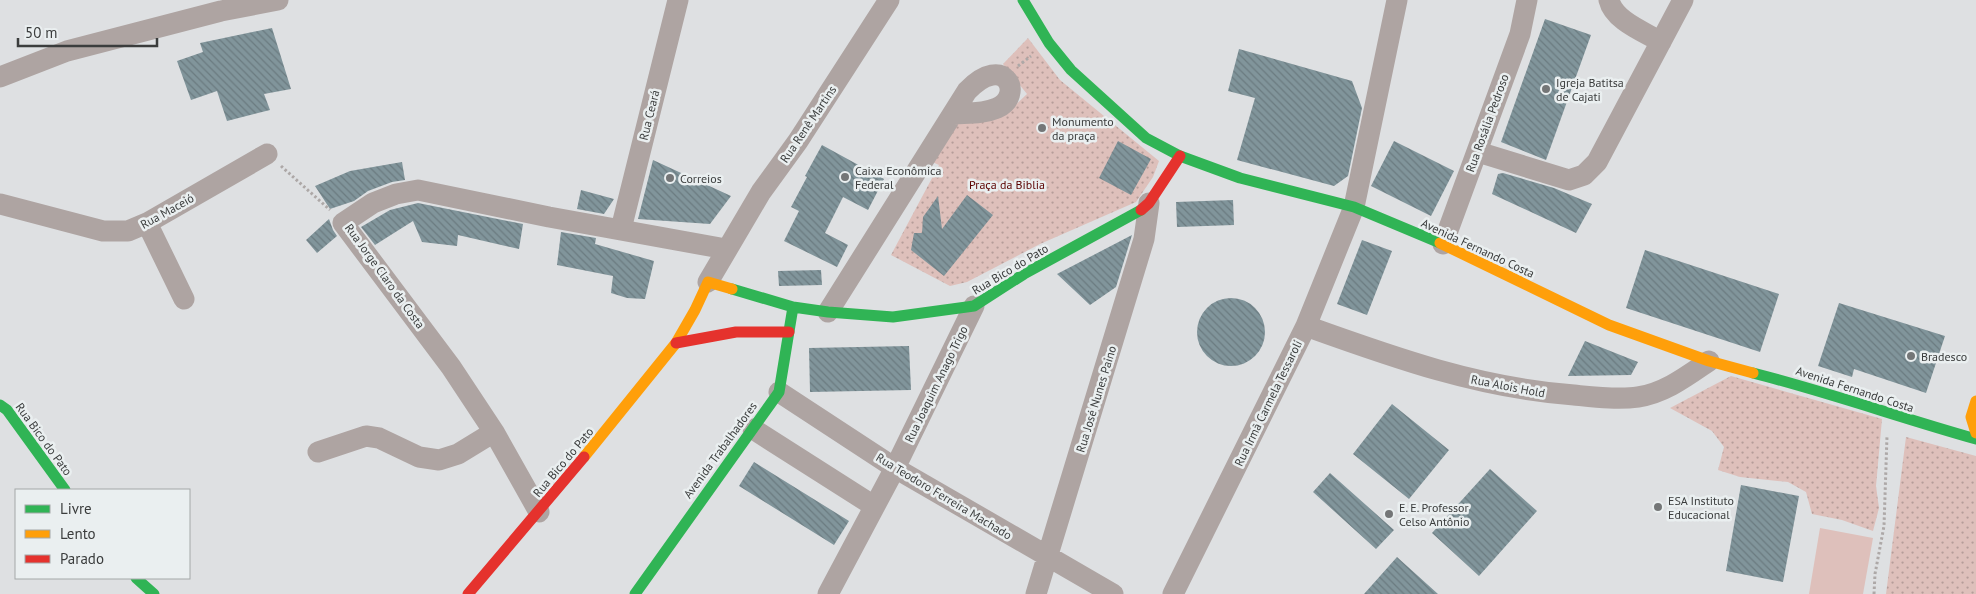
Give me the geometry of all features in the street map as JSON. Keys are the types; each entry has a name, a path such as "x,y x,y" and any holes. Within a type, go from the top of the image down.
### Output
{"street":[{"path":"0,77 67,51 216,6 278,0"},
{"name":"Rua Renê Martins","path":"708,282 761,192 798,141 889,0"},
{"name":"Avenida Fernando Costa","path":"1023,0 1049,43 1071,70 1146,138 1180,156 1240,178 1354,208 1443,244 1609,325 1709,361 1804,386 1976,439"},
{"name":"Rua Irmã Carmela Tessaroli","path":"1173,594 1306,326 1354,208 1398,0"},
{"name":"Rua Rosália Pedroso","path":"1443,244 1520,34 1527,0"},
{"path":"1610,0 1610,5 1624,20 1662,42"},
{"path":"1478,152 1569,180 1584,175 1597,162 1683,0"},
{"name":"Rua Ceará","path":"621,229 674,2"},
{"path":"828,312 960,102 976,82 987,76 997,74 1004,78 1010,86 1010,94 999,107 977,113 954,114"},
{"name":"Rua Maceió","path":"0,204 103,231 128,231 147,223 267,154"},
{"name":"Rua Bico do Pato","path":"468,594 539,512 676,344 708,282 793,307 828,312 893,317 974,306 1024,274 1129,218 1149,203 1180,156"},
{"name":"Rua Jorge Claro da Costa","path":"539,512 494,432 451,367 343,223 373,203 396,194 418,190 549,217 726,249"},
{"name":"Rua José Nunes Paino","path":"1036,594 1144,238 1149,203"},
{"path":"147,223 184,299"},
{"name":"Rua Joaquim Anago Trigo","path":"828,594 894,468 974,306"},
{"name":"Avenida Trabalhadores","path":"634,594 779,392 793,307"},
{"name":"Rua Alois Hold","path":"1306,326 1412,364 1479,381 1538,392 1598,397 1638,397 1676,384 1709,361"},
{"path":"676,344 736,332 789,332"},
{"name":"Rua Teodoro Ferreira Machado","path":"779,392 894,468 1113,594"},
{"path":"1976,399 1971,411 1971,420 1976,433"},
{"name":"Rua Bico do Pato","path":"0,405 12,416 64,489"},
{"path":"753,429 874,506"},
{"path":"318,452 366,436 379,438 419,457 439,460 458,454 494,432"},
{"path":"137,579 154,594"}],"path":[{"path":"1004,78 1049,43"},
{"path":"267,154 343,223"},
{"path":"1874,594 1875,574 1884,526 1888,413"}],"green space":[{"name":"Praça da Biblia","path":"1028,38 1060,80 1159,161 1153,177 1136,202 1040,244 967,282 950,286 891,255 939,165 930,161 960,118 1007,113 1027,94 1003,64"},
{"path":"1731,376 1882,419 1876,486 1879,508 1873,531 1842,520 1812,514 1806,492 1788,482 1740,477 1718,470 1724,447 1712,431 1670,408"},
{"path":"1906,437 1976,456 1976,594 1886,594"},
{"path":"1820,528 1873,538 1863,594 1809,594"}],"building":[{"name":"Igreja Batitsa de Cajati","path":"1545,19 1591,35 1546,160 1501,142"},
{"path":"272,28 291,89 264,94 270,110 227,121 217,91 191,100 177,61 203,52 200,43"},
{"path":"1239,49 1352,81 1362,108 1348,176 1334,186 1237,160 1255,98 1228,91"},
{"path":"1118,141 1151,159 1131,195 1099,178"},
{"path":"1394,141 1454,171 1431,216 1371,186"},
{"path":"822,145 884,179 868,210 843,197 825,233 848,245 837,267 784,241 799,211 791,207"},
{"name":"Correios","path":"653,160 731,196 710,224 638,219"},
{"path":"402,162 405,180 392,182 368,191 354,201 330,209 315,186 350,171"},
{"path":"1503,173 1554,188 1592,204 1576,233 1492,194 1498,174"},
{"path":"581,190 614,199 604,214 577,209"},
{"path":"967,195 993,215 944,276 911,250 914,233 922,233 923,217 938,196 942,229"},
{"path":"1233,200 1234,225 1177,227 1176,202"},
{"path":"418,203 523,224 519,249 458,235 457,246 422,242 413,221 375,245 361,227 390,210"},
{"path":"329,219 337,236 317,253 306,240"},
{"path":"561,232 596,238 595,244 654,261 645,299 627,298 611,293 613,276 557,265"},
{"path":"1132,235 1116,287 1090,305 1057,274"},
{"path":"1362,240 1392,251 1367,315 1337,304"},
{"path":"1645,250 1779,294 1760,352 1626,308"},
{"path":"821,270 822,285 779,286 778,271"},
{"path":"1224,298 1238,298 1250,303 1260,313 1265,325 1265,339 1260,351 1250,361 1238,366 1224,366 1212,361 1202,351 1197,339 1197,325 1202,313 1212,303"},
{"path":"1839,303 1945,336 1926,393 1854,369 1852,377 1818,366"},
{"path":"1585,341 1638,362 1631,375 1568,376"},
{"path":"909,346 911,390 810,392 809,348"},
{"path":"1392,404 1449,450 1409,499 1353,454"},
{"path":"754,462 849,521 834,545 739,486"},
{"path":"1490,469 1537,511 1479,576 1432,533"},
{"path":"1330,473 1394,530 1376,549 1313,492"},
{"path":"1741,485 1799,496 1783,582 1726,571"},
{"path":"1397,557 1438,594 1364,594"}],"traffic: fast":[{"path":"1023,0 1049,43 1071,70 1146,138 1180,156 1240,178 1354,207 1440,243"},
{"path":"732,289 793,307 893,317 974,306 1024,274 1141,210"},
{"path":"635,594 779,392 793,307"},
{"path":"1753,373 1809,388 1976,439"},
{"path":"0,405 7,410 64,489"},
{"path":"137,579 154,594"}],"traffic: slow":[{"path":"1440,243 1609,325 1709,361 1753,373"},
{"path":"584,457 676,343 708,282 732,289"},
{"path":"1976,401 1971,417 1976,433"}],"traffic: jam":[{"path":"1141,210 1149,203 1180,156"},
{"path":"676,343 736,332 789,332"},
{"path":"468,594 584,457"}],"place":[{"name":"Igreja Batitsa de Cajati","path":"1546,89"},
{"name":"Monumento da praça","path":"1042,128"},
{"name":"Caixa Econômica Federal","path":"845,177"},
{"name":"Correios","path":"670,178"},
{"name":"Bradesco","path":"1911,356"},
{"name":"ESA Instituto Educacional","path":"1658,507"},
{"name":"E. E. Professor Celso Antônio","path":"1389,514"}]}
